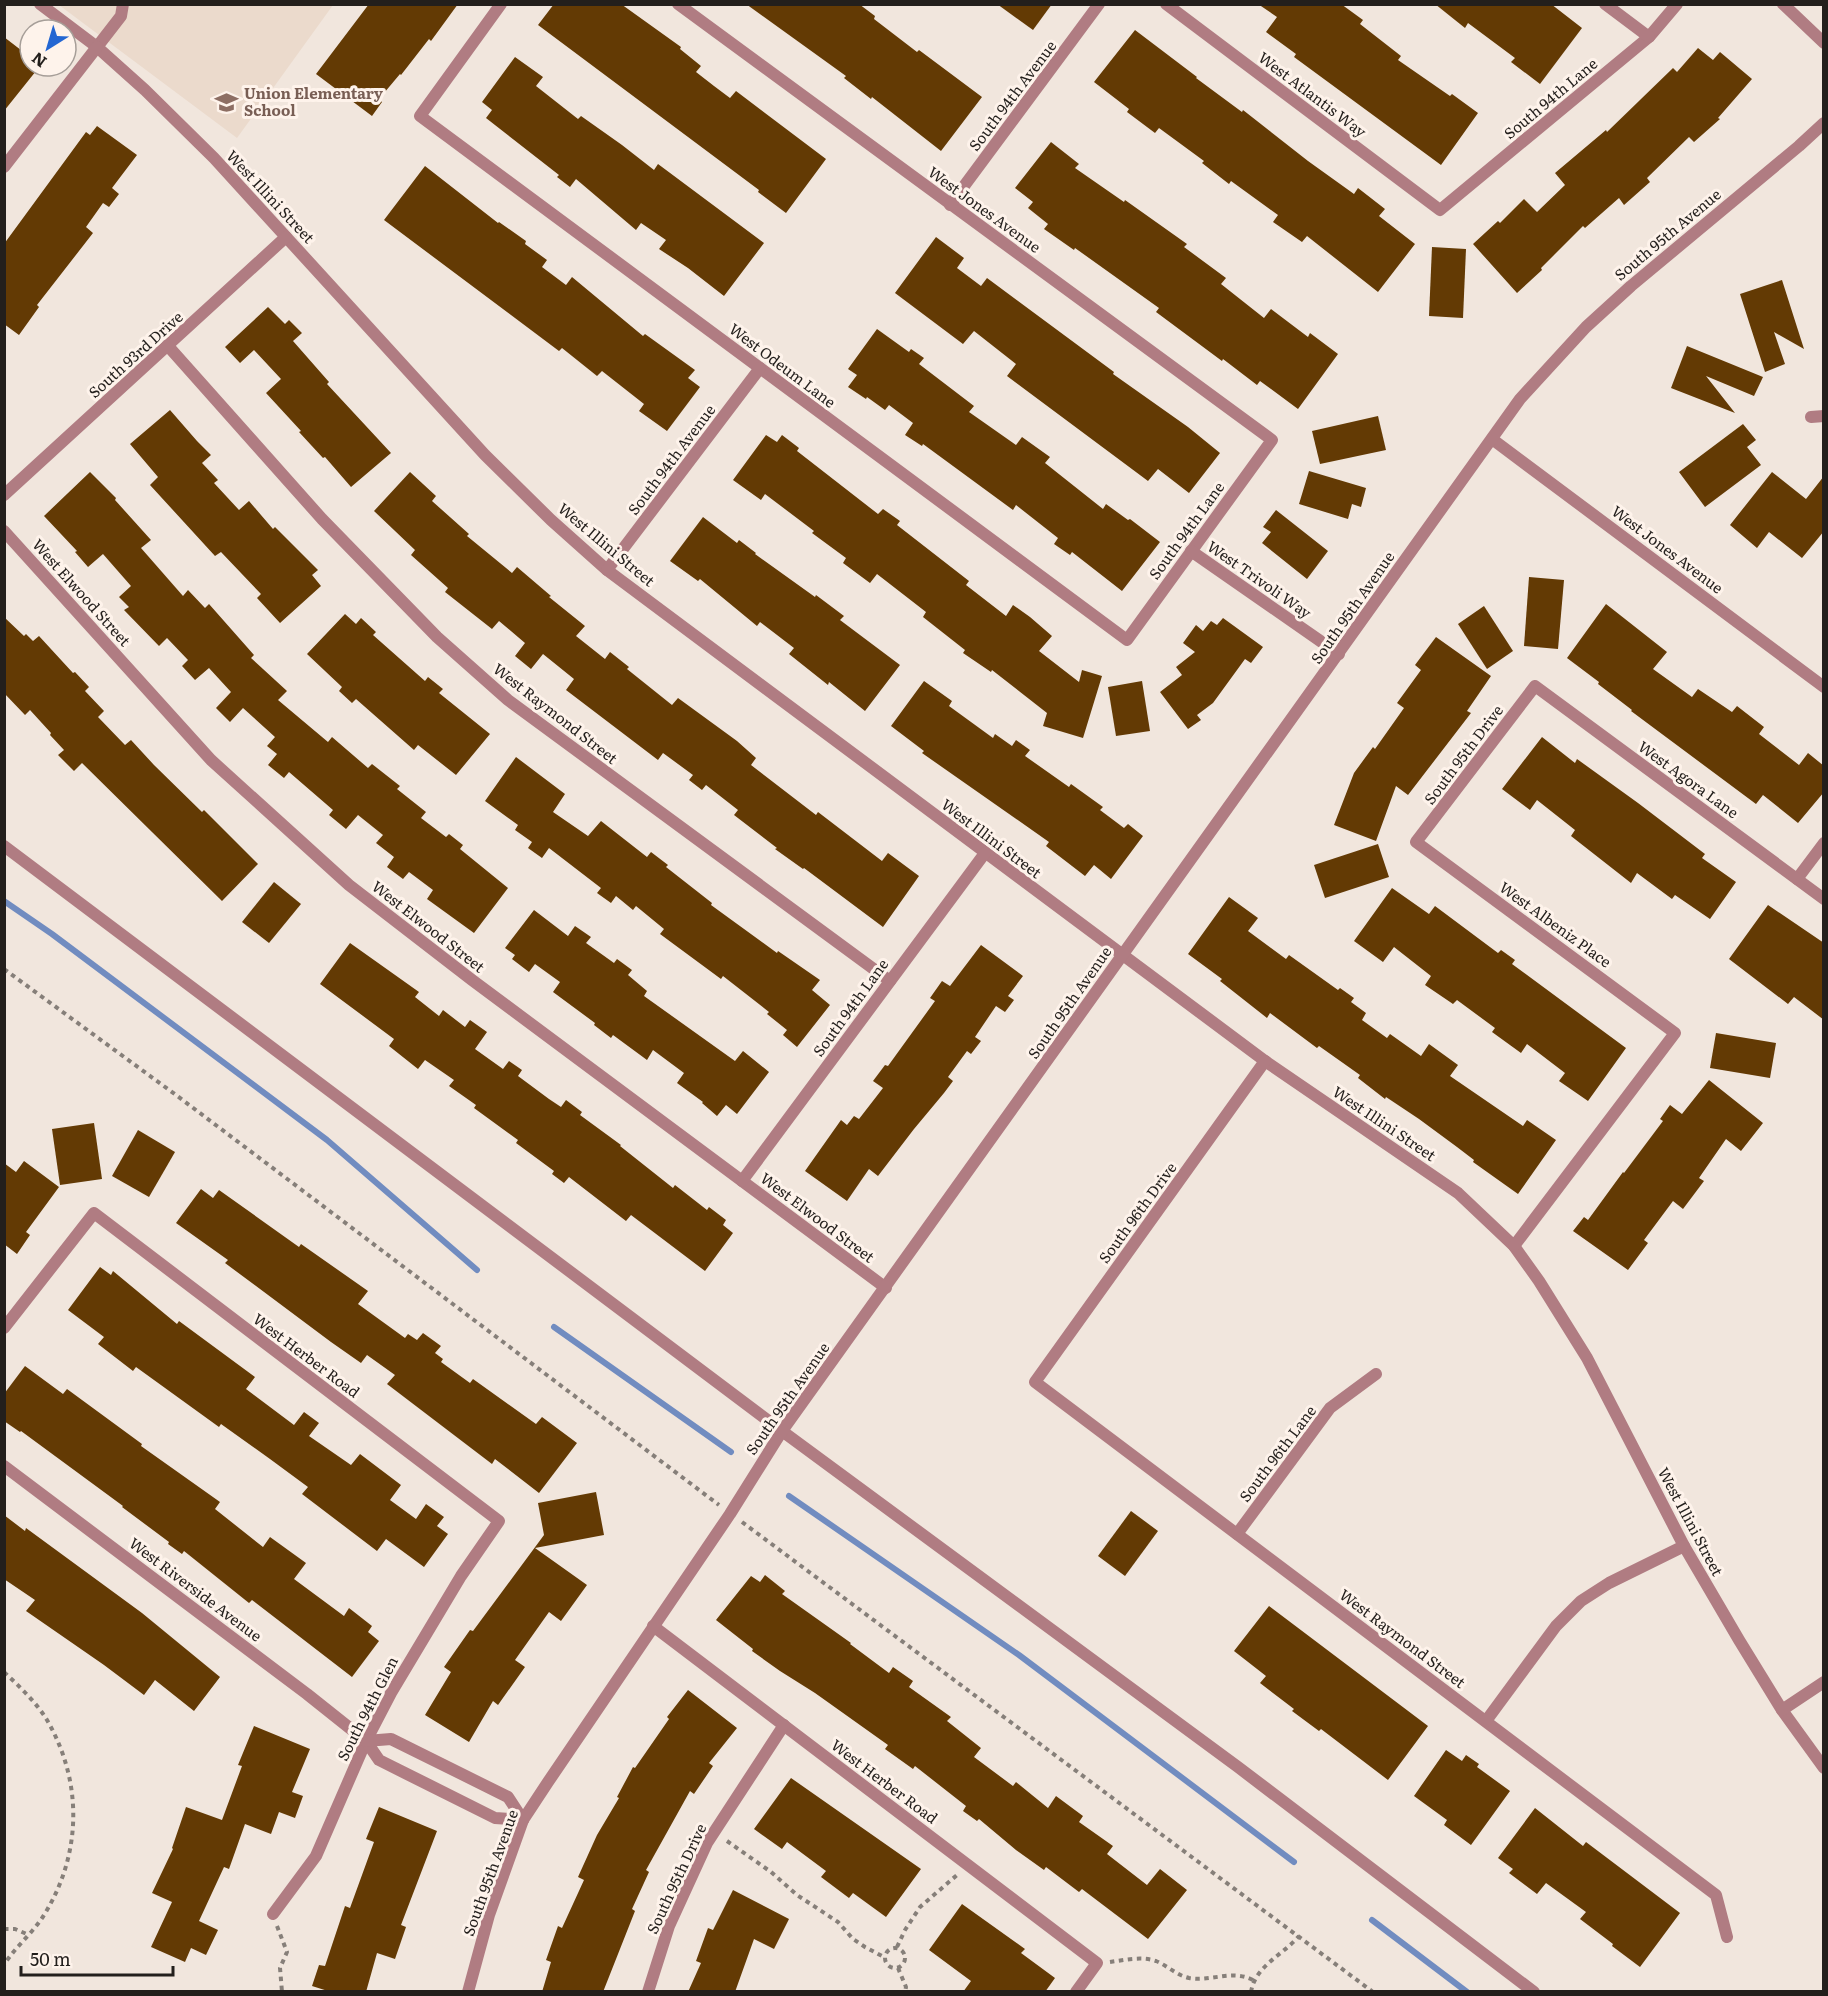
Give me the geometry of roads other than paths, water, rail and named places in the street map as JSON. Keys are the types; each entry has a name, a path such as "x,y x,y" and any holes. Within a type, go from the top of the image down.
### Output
{"street":[{"name":"West Illini Street","path":"40,4 97,47 145,90 214,158 485,455 551,520 608,570 1265,1061 1458,1193 1514,1246 1539,1281 1587,1358 1683,1546 1782,1710 1824,1768"},
{"path":"4,166 121,16 123,4"},
{"name":"West Odeum Lane","path":"501,4 420,116 1127,640"},
{"name":"West Jones Avenue","path":"678,4 1272,440"},
{"name":"South 94th Avenue","path":"950,205 1099,4"},
{"name":"West Atlantis Way","path":"1166,4 1440,210"},
{"path":"1605,4 1649,37"},
{"name":"South 94th Lane","path":"1440,210 1649,37 1677,4"},
{"path":"1783,4 1824,43"},
{"name":"South 95th Avenue","path":"468,1992 489,1915 524,1820 730,1514 782,1431 1520,399 1586,327 1631,285 1824,123"},
{"name":"South 93rd Drive","path":"4,495 286,237"},
{"name":"West Raymond Street","path":"168,346 322,519 437,637 508,700 890,981"},
{"name":"South 94th Avenue","path":"608,570 760,368"},
{"name":"West Jones Avenue","path":"1492,439 1824,687"},
{"name":"South 94th Lane","path":"1127,640 1272,440"},
{"name":"West Elwood Street","path":"4,531 211,760 340,878 481,987 886,1288"},
{"name":"West Trivoli Way","path":"1191,551 1339,654"},
{"name":"South 95th Drive","path":"1416,842 1535,686"},
{"name":"West Agora Lane","path":"1535,686 1824,899"},
{"name":"West Albeniz Place","path":"1416,842 1676,1033 1514,1246"},
{"path":"1797,879 1824,843"},
{"path":"4,846 782,1431 1238,1767 1534,1992"},
{"name":"South 94th Lane","path":"742,1181 985,853"},
{"name":"South 96th Drive","path":"1035,1382 1265,1061"},
{"name":"West Herber Road","path":"10,1310 94,1213 499,1521"},
{"path":"4,1328 10,1310"},
{"name":"South 96th Lane","path":"1237,1534 1330,1408 1376,1374"},
{"name":"West Raymond Street","path":"1035,1382 1716,1895 1727,1937"},
{"name":"West Riverside Avenue","path":"4,1466 153,1576 366,1741 379,1760 495,1818 524,1820"},
{"name":"South 94th Glen","path":"273,1914 316,1856 366,1741 420,1641 499,1521"},
{"path":"1486,1721 1556,1626 1581,1601 1609,1583 1683,1546"},
{"name":"West Herber Road","path":"653,1626 1097,1963 1076,1992"},
{"path":"1782,1710 1824,1682"},
{"name":"South 95th Drive","path":"648,1992 669,1926 706,1843 784,1725"},
{"path":"366,1741 391,1739 508,1797 524,1820"}],"waterway":[{"path":"4,901 52,934 327,1140 477,1270"},
{"path":"554,1327 731,1452"},
{"path":"789,1496 1019,1655 1294,1862"},
{"path":"1372,1920 1467,1992"}],"place":[{"name":"Union Elementary School","path":"226,103"}]}
